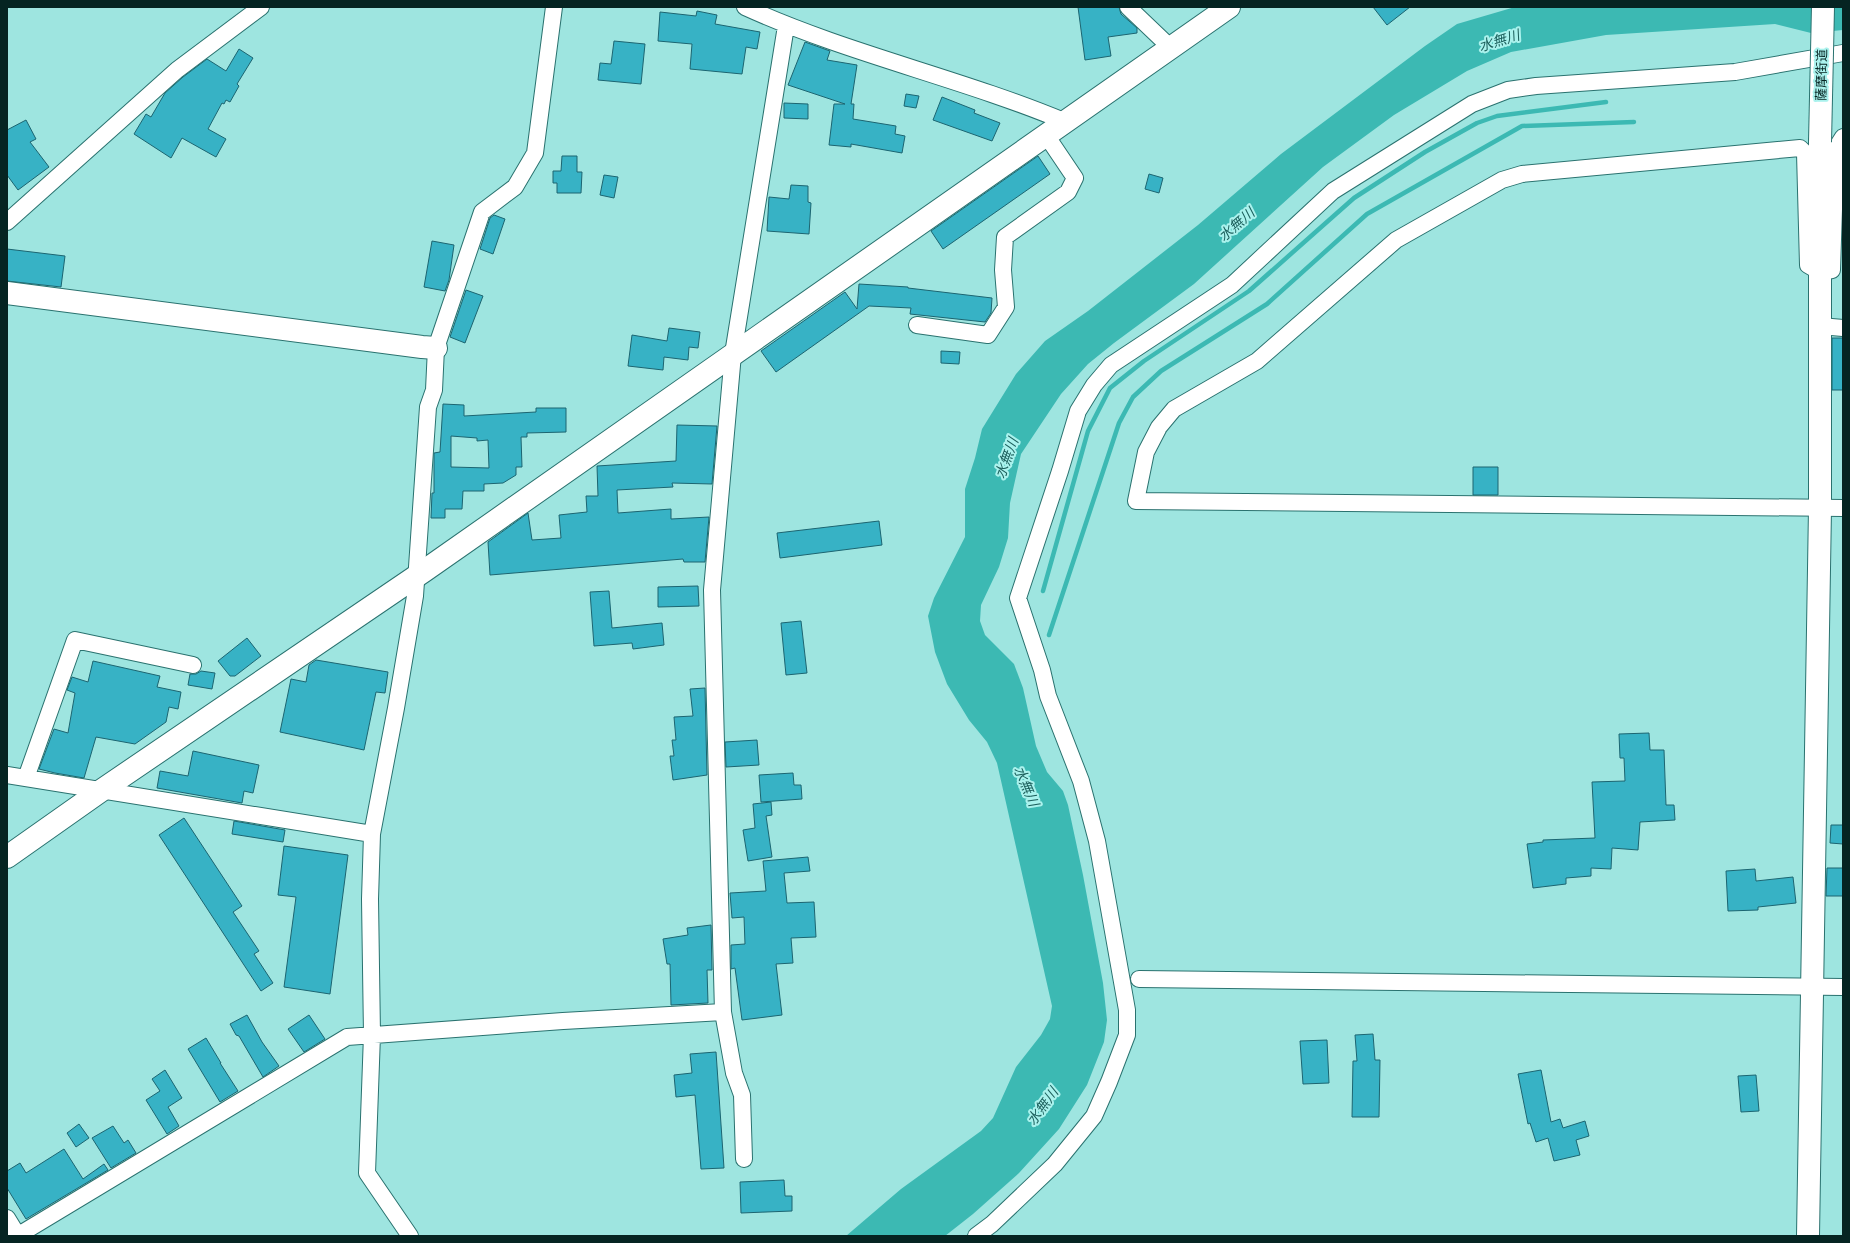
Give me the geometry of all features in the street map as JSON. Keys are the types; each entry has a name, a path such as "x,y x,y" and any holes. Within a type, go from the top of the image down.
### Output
{"street":[{"path":"7,222 178,70 261,7"},
{"path":"410,1236 367,1173 372,1035 370,899 372,834 398,700 415,596 428,407 434,390 436,348 482,212 515,187 535,153 554,7"},
{"path":"745,7 786,26 1023,104 1066,122"},
{"path":"1128,7 1170,48"},
{"path":"7,857 102,790 424,571 1229,7"},
{"name":"薩摩街道","path":"1808,1236 1820,508 1820,142 1822,7"},
{"path":"744,1159 742,1095 734,1073 723,1012 712,590 733,354 786,26"},
{"path":"976,1236 992,1224 1055,1164 1094,1116 1127,1035 1127,1010 1097,841 1080,781 1048,696 1042,670 1018,598 1060,471 1078,410 1094,385 1111,366 1232,285 1333,191 1472,104 1508,90 1536,86 1735,72 1843,52"},
{"path":"917,325 988,335 1006,306 1003,270 1005,237 1068,192 1075,178 1046,135"},
{"path":"1843,137 1836,148 1832,270 1820,272 1808,265 1805,153 1800,148 1522,174 1502,180 1396,240 1257,361 1174,409 1159,427 1146,452 1136,501 1843,508"},
{"path":"7,293 436,348"},
{"path":"1820,326 1843,328"},
{"path":"26,778 75,640 193,665"},
{"path":"7,775 372,834"},
{"path":"1139,979 1843,987"},
{"path":"7,1218 18,1236 347,1037 563,1021 723,1012"}],"water":[{"name":"水無川","path":"1515,7 1843,7 1843,30 1811,33 1775,24 1606,35 1511,52 1467,71 1394,115 1323,167 1194,284 1088,364 1061,394 1021,454 1010,503 1008,538 999,567 981,605 980,621 985,635 1014,664 1023,688 1036,746 1047,772 1063,791 1068,805 1083,875 1103,983 1107,1020 1104,1042 1087,1085 1059,1129 1019,1173 973,1214 945,1236 846,1236 901,1189 981,1131 993,1118 1016,1067 1041,1035 1050,1019 1052,1006 997,763 987,742 969,720 947,684 935,652 928,616 934,598 965,537 965,489 982,429 1016,374 1045,341 1088,311 1198,225 1281,154 1425,46 1457,24"}],"building":[{"path":"1078,7 1119,7 1121,14 1137,28 1137,33 1108,37 1111,56 1085,60"},
{"path":"1373,7 1410,7 1387,25"},
{"path":"697,11 717,15 715,24 760,32 757,49 746,47 742,74 690,69 692,44 658,41 660,12 696,16"},
{"path":"614,41 645,44 641,84 598,80 600,63 611,64"},
{"path":"805,42 830,51 827,60 857,65 851,104 854,104 853,119 896,126 895,134 905,136 902,153 851,144 851,147 829,145 834,104 845,104 788,85"},
{"path":"239,49 253,58 237,84 239,86 230,102 226,100 224,104 222,103 208,129 226,139 216,157 182,138 171,158 134,134 146,114 151,117 165,93 183,77 207,59 226,71"},
{"path":"906,94 919,96 916,108 904,106"},
{"path":"942,97 975,110 974,113 1000,123 992,141 933,120"},
{"path":"784,103 808,104 808,119 784,118"},
{"path":"26,120 36,139 30,142 49,167 18,190 7,175 7,130"},
{"path":"562,156 577,156 577,172 582,172 581,193 557,193 557,183 553,183 553,171 561,171"},
{"path":"1038,156 1050,174 943,249 931,231"},
{"path":"1149,174 1163,178 1159,193 1145,189"},
{"path":"604,175 618,177 614,198 600,195"},
{"path":"791,185 808,186 808,202 811,203 809,234 767,231 769,197 789,199"},
{"path":"494,215 505,219 493,254 480,249 490,218"},
{"path":"432,241 454,245 449,280 445,291 424,287"},
{"path":"7,249 65,256 61,287 7,281"},
{"path":"859,284 908,287 992,298 991,313 985,322 910,314 911,308 869,306 776,372 761,351 845,292 857,309"},
{"path":"466,290 483,296 465,343 450,337"},
{"path":"669,328 700,332 698,348 689,347 688,360 664,357 663,370 628,366 632,335 667,341"},
{"path":"1832,338 1843,338 1843,390 1832,390"},
{"path":"941,351 960,352 959,364 941,363"},
{"path":"443,404 464,405 464,416 536,412 536,408 566,408 566,432 527,433 527,437 521,437 522,467 516,467 516,475 503,483 484,484 484,491 463,491 462,509 445,509 445,518 431,518 432,493 434,493 434,453 440,452","holes":["451,436 477,438 477,441 488,440 489,468 451,467"]},
{"path":"677,425 717,426 712,484 672,483 673,487 617,490 618,513 671,509 671,519 709,517 705,562 684,562 683,559 490,575 488,542 528,513 532,540 561,538 559,515 587,512 586,496 598,496 597,466 676,461"},
{"path":"1473,467 1498,467 1498,495 1473,495"},
{"path":"879,521 882,545 780,558 777,533"},
{"path":"698,586 699,606 658,607 658,587"},
{"path":"609,591 612,628 662,623 664,645 633,649 632,643 594,646 590,592"},
{"path":"801,621 807,673 786,675 781,623"},
{"path":"247,638 261,656 235,676 230,676 218,661"},
{"path":"316,660 388,672 385,693 376,692 364,750 280,732 291,679 306,682 309,665"},
{"path":"93,661 160,676 157,687 181,692 178,709 169,707 166,722 135,744 96,737 84,778 39,769 54,729 68,733 75,693 67,690 72,677 88,682"},
{"path":"201,671 215,673 212,689 188,685 190,674 196,674"},
{"path":"705,688 707,775 673,780 670,756 674,756 672,740 676,740 674,717 693,716 690,689"},
{"path":"1649,733 1650,750 1664,750 1666,805 1674,805 1675,820 1640,822 1638,850 1612,848 1611,869 1591,868 1591,876 1566,878 1566,884 1533,888 1527,844 1543,842 1543,840 1595,838 1592,782 1625,781 1624,758 1620,758 1619,734"},
{"path":"757,740 759,765 726,767 725,742"},
{"path":"193,751 259,765 253,793 244,791 242,803 157,788 160,771 188,776"},
{"path":"793,773 794,785 801,785 802,799 761,802 759,775"},
{"path":"771,802 772,815 766,816 772,857 748,861 743,830 755,828 753,804"},
{"path":"184,818 242,906 233,912 259,951 254,954 273,983 261,991 159,835"},
{"path":"234,821 285,830 283,842 232,834"},
{"path":"1831,825 1843,825 1843,844 1830,843"},
{"path":"284,846 348,855 330,994 284,987 296,897 278,895"},
{"path":"808,857 810,871 784,873 787,903 814,902 816,937 791,938 793,963 776,964 782,1015 742,1020 735,968 731,969 731,945 745,944 744,917 732,918 730,893 766,891 763,861"},
{"path":"1827,868 1843,868 1843,896 1826,896"},
{"path":"1755,869 1756,881 1793,877 1796,903 1758,907 1758,910 1728,911 1726,871"},
{"path":"711,925 712,970 707,970 708,1003 671,1005 670,964 667,964 663,939 688,935 687,928"},
{"path":"247,1015 262,1042 279,1066 263,1077 239,1036 236,1035 230,1024"},
{"path":"309,1015 325,1039 304,1052 288,1029"},
{"path":"1373,1034 1375,1060 1380,1060 1379,1117 1352,1117 1353,1061 1357,1061 1355,1035"},
{"path":"206,1038 238,1091 220,1102 188,1049"},
{"path":"1327,1040 1329,1083 1303,1084 1300,1041"},
{"path":"716,1052 724,1168 701,1169 695,1095 676,1097 674,1075 692,1073 690,1054"},
{"path":"165,1070 182,1098 168,1107 179,1126 167,1134 146,1100 160,1091 152,1079"},
{"path":"1541,1070 1551,1122 1560,1119 1563,1128 1585,1121 1589,1136 1576,1140 1580,1155 1554,1161 1548,1138 1536,1142 1530,1123 1528,1124 1518,1074"},
{"path":"1756,1075 1759,1111 1741,1112 1738,1076"},
{"path":"79,1124 89,1138 76,1147 67,1133"},
{"path":"113,1126 124,1143 128,1140 136,1153 111,1168 92,1138"},
{"path":"64,1149 83,1179 104,1164 108,1170 26,1219 7,1188 7,1171 20,1163 26,1173"},
{"path":"784,1180 785,1196 792,1196 792,1211 741,1213 740,1182"}],"waterway":[{"path":"1043,591 1088,431 1110,388 1144,361 1249,291 1354,198 1425,152 1477,123 1497,116 1606,102"},
{"path":"1049,635 1119,423 1133,397 1161,371 1267,304 1367,214 1522,126 1634,122"}]}
